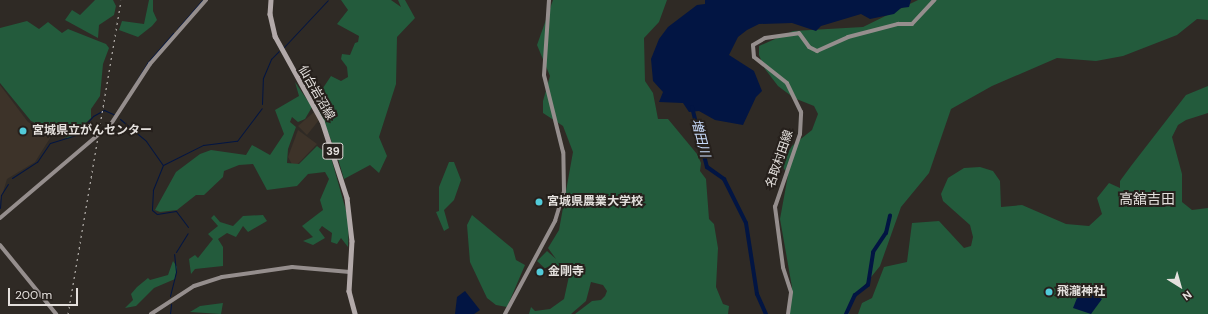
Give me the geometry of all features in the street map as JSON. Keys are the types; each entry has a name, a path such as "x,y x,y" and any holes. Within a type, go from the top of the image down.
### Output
{"main road":[{"name":"仙台岩沼線","path":"271,0 270,14 275,36 322,121 345,190 352,235 349,297 355,314"}],"street":[{"path":"0,218 111,124 147,68 206,0"},
{"path":"505,314 555,221 564,191 563,152 544,75 550,0"},
{"name":"名取村田線","path":"788,314 791,292 783,267 775,207 800,134 801,112 787,83 754,56 753,45 764,38 800,33 809,47 818,51 848,37 898,24 912,24 934,0"},
{"path":"0,245 56,314"},
{"path":"151,314 194,286 222,277 292,267 350,272"}],"shaded area":[{"name":"宮城県立がんセンター","path":"0,85 28,122 52,135 35,162 7,179 0,202"},
{"path":"314,112 319,120 307,135 298,126"},
{"path":"298,130 317,144 294,168 288,157"}],"green space":[{"path":"95,0 113,0 116,6 114,15 99,25 98,38 65,20 72,10 80,15"},
{"path":"149,0 153,0 153,11 157,20 152,26 138,37 119,30 122,21 144,24"},
{"path":"341,0 391,0 401,7 398,0 405,0 415,18 397,37 396,84 379,137 387,156 379,173 370,165 344,179 336,152 313,96 323,88 331,76 341,81 348,77 347,67 341,59 342,54 350,55 355,43 358,42 359,36 337,24 348,10"},
{"path":"553,0 667,0 659,22 644,38 645,81 653,93 658,119 668,119 697,154 701,163 700,171 706,179 709,219 714,224 718,248 716,287 723,304 729,306 728,314 575,314 592,301 601,300 605,296 607,291 603,285 591,282 586,301 571,314 529,314 531,307 535,311 550,309 564,299 569,276 556,260 564,271 553,276 537,261 547,251 556,259 548,248 559,230 573,152 563,126 543,113 543,101 550,76 537,45"},
{"path":"918,0 1208,0 1208,20 1197,19 1177,35 1123,56 1096,61 1057,58 992,86 951,109 929,173 901,207 880,266 851,302 849,314 789,314 792,287 780,219 788,175 781,164 792,146 812,130 818,114 814,106 794,98 778,86 765,69 759,55 759,46 793,31 863,27"},
{"path":"27,21 39,29 48,22 62,33 68,29 106,44 109,48 103,64 100,96 91,109 91,118 70,138 56,136 48,129 31,121 0,83 0,28"},
{"path":"295,82 312,107 305,119 298,122 292,117 290,122 296,127 288,149 287,163 299,164 317,146 322,150 328,147 349,221 348,247 341,238 337,244 331,242 332,233 322,226 319,230 325,238 313,245 303,241 313,237 302,226 323,210 320,200 329,179 325,172 308,174 297,186 267,190 253,164 239,165 224,171 223,177 204,195 196,195 177,210 160,212 155,210 176,172 200,154 211,150 246,155 252,145 270,155 284,134 275,110 299,96"},
{"path":"1208,86 1208,113 1186,120 1178,125 1172,137 1182,174 1182,202 1192,210 1208,208 1208,314 858,314 862,303 872,298 884,267 907,262 912,223 939,221 964,248 971,246 973,237 970,225 943,201 941,194 948,178 964,168 980,167 993,171 1000,181 1001,207 1022,205 1066,224 1089,226 1102,214 1097,198 1109,183 1120,188 1120,181 1186,95"},
{"path":"449,162 454,162 461,180 454,200 444,210 449,228 444,231 436,212 439,211 439,187"},
{"path":"214,215 220,222 233,226 243,216 263,215 267,221 248,232 243,226 236,237 227,233 218,239 223,247 223,266 195,269 191,274 189,259 195,255 198,258 213,239 208,234 218,226 211,218"},
{"path":"472,215 513,249 516,260 525,265 507,307 496,305 487,298 470,262 467,225"},
{"path":"173,261 177,267 175,279 154,288 136,306 125,308 133,300 131,294 137,287 148,278 150,280 168,275"},
{"path":"223,303 221,314 190,312 200,306"}],"water":[{"path":"705,0 911,0 909,7 901,8 894,14 870,19 861,14 821,26 816,31 792,23 759,24 747,30 738,37 729,55 754,71 762,91 756,97 743,125 715,120 699,111 689,112 683,103 659,102 663,92 653,81 651,59 659,39 668,27 697,5 705,4"},
{"path":"465,291 480,310 474,314 455,314 457,297"},
{"path":"1079,293 1094,294 1102,299 1091,314 1073,308"}],"waterway":[{"path":"177,29 202,0"},
{"path":"284,47 328,0"},
{"path":"134,85 147,63 173,33"},
{"path":"262,104 263,78 271,59 279,51"},
{"name":"増田川","path":"692,107 707,167 724,179 746,223 757,294 766,314"},
{"path":"163,165 203,145 237,141 262,108"},
{"path":"12,178 37,162 50,143 76,135 93,116 104,110 115,115"},
{"path":"120,119 146,141 163,165 153,190 152,210 157,214 176,211 188,227"},
{"path":"0,208 1,195 8,184"},
{"path":"846,314 855,295 868,285 873,252 886,233 890,215"},
{"path":"176,252 188,233"},
{"path":"170,296 176,272 174,254"},
{"path":"170,314 171,304"}],"railway":[{"path":"68,314 121,0"}],"place":[{"name":"宮城県立がんセンター","path":"23,131"},
{"name":"宮城県農業大学校","path":"539,202"},
{"name":"金剛寺","path":"540,272"},
{"name":"飛瀧神社","path":"1049,292"}],"district":[{"name":"高舘吉田","path":"1147,199"}]}
